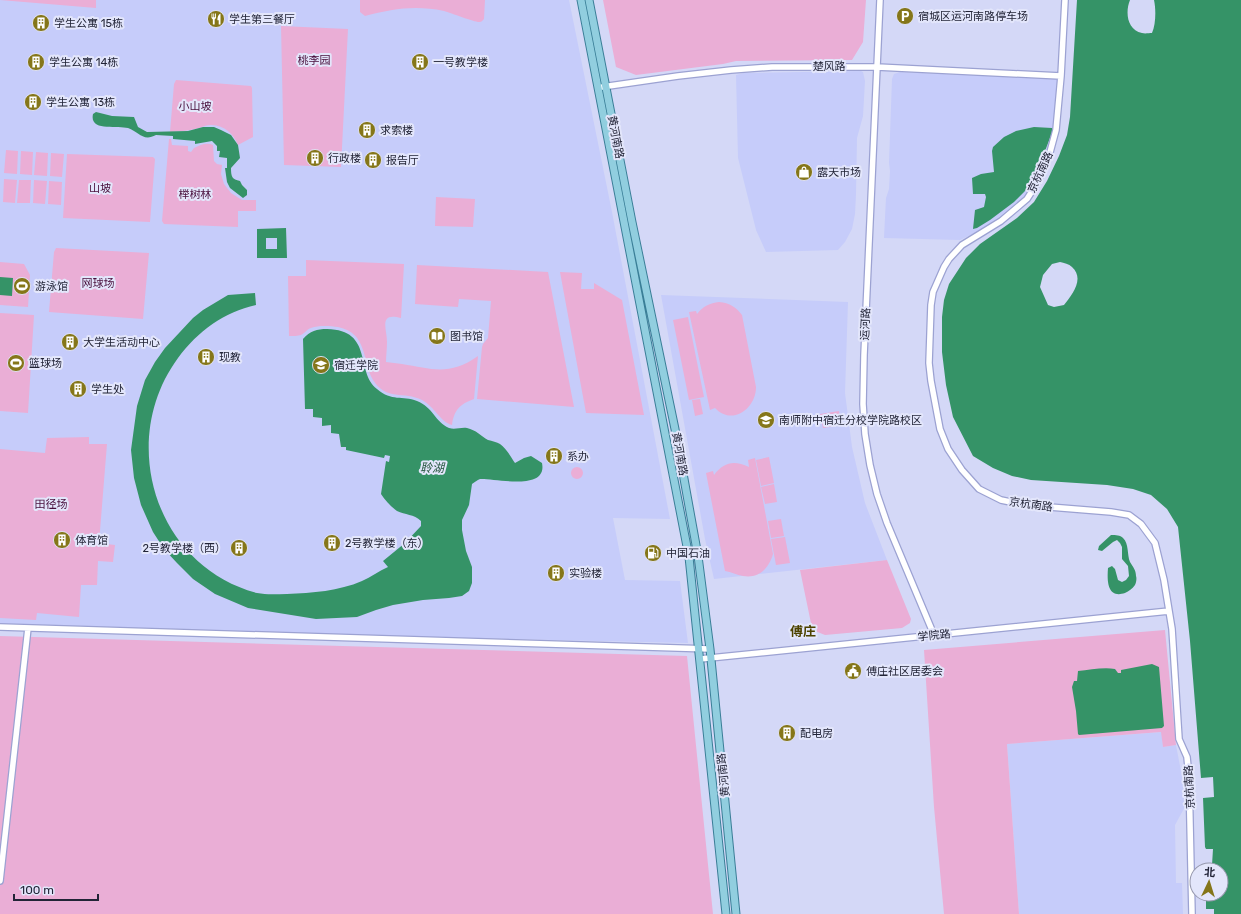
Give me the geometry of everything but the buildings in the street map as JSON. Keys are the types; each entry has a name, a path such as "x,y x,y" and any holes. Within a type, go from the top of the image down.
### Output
{"main road":[{"name":"黄河南路","path":"581,0 689,557 726,914"},
{"name":"黄河南路","path":"589,0 679,452 698,556 711,658 736,914"}],"street":[{"name":"运河路","path":"880,0 862,384 865,434 870,465 879,501 934,635"},
{"name":"京杭南路","path":"1066,0 1056,130 1049,156 1036,185 1027,199 1001,221 962,245 944,267 933,292 929,363 931,381 940,428 948,449 962,470 979,489 1001,500 1025,506 1129,515 1141,524 1155,544 1164,580 1172,628 1179,739 1187,757 1189,777 1192,914"},
{"name":"楚风路","path":"597,88 731,70 772,67 877,67 1061,76"},
{"name":"学院路","path":"700,659 1169,611"},
{"path":"0,627 710,649"},
{"path":"0,881 28,628"}],"shaded area":[{"name":"宿迁学院","path":"0,0 569,0 612,212 670,519 613,518 625,580 680,581 688,643 294,634 0,624"},
{"path":"863,72 865,81 863,116 857,138 855,214 852,229 845,242 838,250 766,252 756,230 738,158 736,75 744,73"},
{"path":"900,72 1059,79 1056,120 1051,143 1039,173 1029,190 1025,196 999,217 977,232 960,240 884,238 886,198 889,189 890,171 892,79 894,74"},
{"name":"南师附中宿迁分校学院路校区","path":"661,295 848,302 845,393 852,447 865,503 887,560 714,579 705,539"},
{"path":"1162,732 1163,747 1176,745 1187,803 1175,825 1176,883 1182,883 1183,914 1019,914 1007,744"}],"green space":[{"path":"0,0 96,0 96,8"},
{"path":"360,0 485,0 484,19 481,22 476,22 444,11 423,8 385,11 365,16 360,12"},
{"path":"603,0 866,0 863,42 852,60 736,61 636,75 616,67"},
{"name":"桃李园","path":"281,26 348,29 341,167 284,165"},
{"name":"小山坡","path":"176,80 251,86 253,137 238,145 234,137 227,130 215,125 206,125 197,129 170,132 174,84"},
{"name":"榉树林","path":"169,139 171,139 172,145 188,146 188,151 191,152 194,148 201,145 213,145 214,161 217,164 222,165 221,174 224,184 231,193 242,200 256,200 256,211 238,211 238,227 164,224 162,221"},
{"path":"6,150 18,151 17,174 4,173"},
{"path":"21,151 33,152 32,175 20,174"},
{"path":"36,152 48,153 47,176 34,175"},
{"path":"51,153 64,154 62,177 50,176"},
{"name":"山坡","path":"67,154 153,157 155,159 150,222 63,218"},
{"path":"4,179 17,180 15,203 3,202"},
{"path":"19,180 31,180 30,203 17,203"},
{"path":"34,180 47,181 45,204 33,203"},
{"path":"49,181 62,182 61,205 48,204"},
{"path":"436,197 475,199 473,227 435,226"},
{"name":"网球场","path":"56,248 149,253 143,319 49,312 54,252"},
{"path":"306,260 404,264 401,318 389,317 385,323 387,342 386,362 432,369 450,369 468,362 478,356 474,399 458,408 454,415 452,425 444,421 427,403 422,400 415,397 389,393 378,387 370,373 359,341 355,335 348,330 338,327 317,326 301,335 289,336 288,276 306,276"},
{"path":"0,262 24,264 30,275 28,307 0,305"},
{"path":"417,265 548,272 574,407 477,399 482,347 488,338 491,301 459,299 458,307 415,304"},
{"path":"560,272 582,273 581,289 594,289 594,283 622,300 644,415 586,413"},
{"path":"719,302 732,306 742,315 756,387 755,395 748,408 735,415 722,413 715,408 710,410 689,312 696,311 697,314 707,305"},
{"name":"篮球场","path":"0,313 34,315 28,413 0,411"},
{"path":"688,317 704,397 689,400 673,320"},
{"path":"700,399 703,414 695,416 692,400"},
{"path":"839,411 841,425 823,428 820,414"},
{"name":"田径场","path":"89,437 89,444 107,444 99,543 115,545 113,562 98,561 97,585 81,585 79,617 37,613 36,620 0,618 0,449 45,453 47,438"},
{"path":"769,457 774,483 761,486 756,460"},
{"path":"755,458 773,554 766,568 758,574 754,576 741,576 725,571 706,473 713,471 714,475 722,467 734,463 739,463 749,467 748,460"},
{"path":"575,467 579,467 583,473 579,479 575,479 571,475 571,471"},
{"path":"774,484 777,502 765,504 761,487"},
{"path":"781,519 784,536 771,538 768,521"},
{"path":"785,537 790,563 776,565 771,539"},
{"path":"887,560 911,619 910,623 902,628 825,635 815,631 812,628 800,570"},
{"path":"1165,630 1176,745 1163,747 1161,732 1007,744 1019,914 944,914 934,807 924,650"},
{"path":"0,636 687,656 713,914 0,914"}],"water":[{"path":"1077,0 1130,0 1128,5 1128,20 1130,24 1137,31 1142,33 1152,33 1155,16 1154,0 1241,0 1241,914 1214,914 1214,909 1206,909 1206,902 1229,902 1229,862 1212,862 1213,849 1206,849 1205,847 1203,798 1214,797 1213,777 1201,778 1190,641 1178,527 1167,509 1151,495 1133,489 1107,485 1031,480 1012,476 993,468 973,456 953,417 946,385 942,352 942,317 944,300 949,284 966,258 980,244 1017,218 1034,202 1047,181 1067,135 1070,117","holes":["1060,262 1068,264 1076,272 1076,287 1064,305 1054,307 1048,305 1040,287 1043,275 1052,264"]},
{"path":"96,112 112,116 134,117 138,127 147,132 188,131 203,127 214,127 231,135 238,145 240,158 231,168 232,176 240,181 247,190 247,195 243,198 230,188 227,182 225,168 227,168 227,158 219,157 220,151 217,151 217,146 212,141 195,144 195,141 173,139 173,136 156,135 152,137 144,137 128,128 100,126 93,120 93,114"},
{"path":"1034,127 1052,128 1053,130 1037,172 1025,191 1014,202 990,220 973,229 975,210 984,207 986,197 985,194 973,194 972,178 981,174 994,172 993,147 1004,137 1016,131"},
{"path":"286,228 287,258 257,258 257,229","holes":["266,238 277,238 277,249 266,249"]},
{"path":"0,277 13,278 12,296 0,295"},
{"name":"聆湖","path":"255,293 256,305 233,312 212,324 194,339 178,358 160,391 150,426 149,462 156,496 171,529 193,557 222,579 257,593 296,594 335,589 362,581 388,567 383,561 405,543 421,526 421,521 397,511 381,494 386,461 389,462 390,456 385,455 384,458 346,450 346,447 341,447 339,434 331,433 331,425 322,426 322,418 313,417 313,409 305,409 303,339 311,332 317,330 327,329 342,331 352,336 358,344 370,382 382,393 387,396 407,398 417,401 427,407 440,422 449,428 470,429 488,440 499,443 515,463 531,456 542,463 542,472 537,478 528,481 518,482 480,479 472,484 469,505 462,520 462,530 466,551 472,567 472,583 469,591 462,596 393,605 357,617 316,619 248,608 215,594 193,579 164,549 153,532 141,505 134,478 131,450 137,406 145,380 165,348 193,318 203,310 228,295"},
{"path":"1111,535 1122,537 1125,540 1128,556 1136,574 1134,586 1125,593 1119,594 1111,591 1108,583 1108,568 1112,566 1115,569 1118,580 1122,582 1129,576 1128,566 1122,559 1122,547 1120,543 1117,540 1102,551 1098,550 1099,546"},
{"path":"1152,664 1159,667 1164,726 1162,728 1078,734 1072,687 1074,681 1077,681 1078,671 1110,668 1115,669 1118,673 1121,673 1121,670"}],"place":[{"name":"宿城区运河南路停车场","path":"905,16"},
{"name":"学生第三餐厅","path":"216,19"},
{"name":"学生公寓 15栋","path":"41,23"},
{"name":"学生公寓 14栋","path":"36,62"},
{"name":"一号教学楼","path":"420,62"},
{"name":"学生公寓 13栋","path":"33,102"},
{"name":"求索楼","path":"367,130"},
{"name":"行政楼","path":"315,158"},
{"name":"报告厅","path":"373,160"},
{"name":"露天市场","path":"804,172"},
{"name":"游泳馆","path":"22,286"},
{"name":"图书馆","path":"437,336"},
{"name":"大学生活动中心","path":"70,342"},
{"name":"现教","path":"206,357"},
{"name":"篮球场","path":"16,363"},
{"name":"宿迁学院","path":"321,365"},
{"name":"学生处","path":"78,389"},
{"name":"南师附中宿迁分校学院路校区","path":"766,420"},
{"name":"系办","path":"554,456"},
{"name":"体育馆","path":"62,540"},
{"name":"2号教学楼（东）","path":"332,543"},
{"name":"2号教学楼（西）","path":"239,548"},
{"name":"中国石油","path":"653,553"},
{"name":"实验楼","path":"556,573"},
{"name":"傅庄社区居委会","path":"853,671"},
{"name":"配电房","path":"787,733"}],"district":[{"name":"傅庄","path":"803,631"}]}
